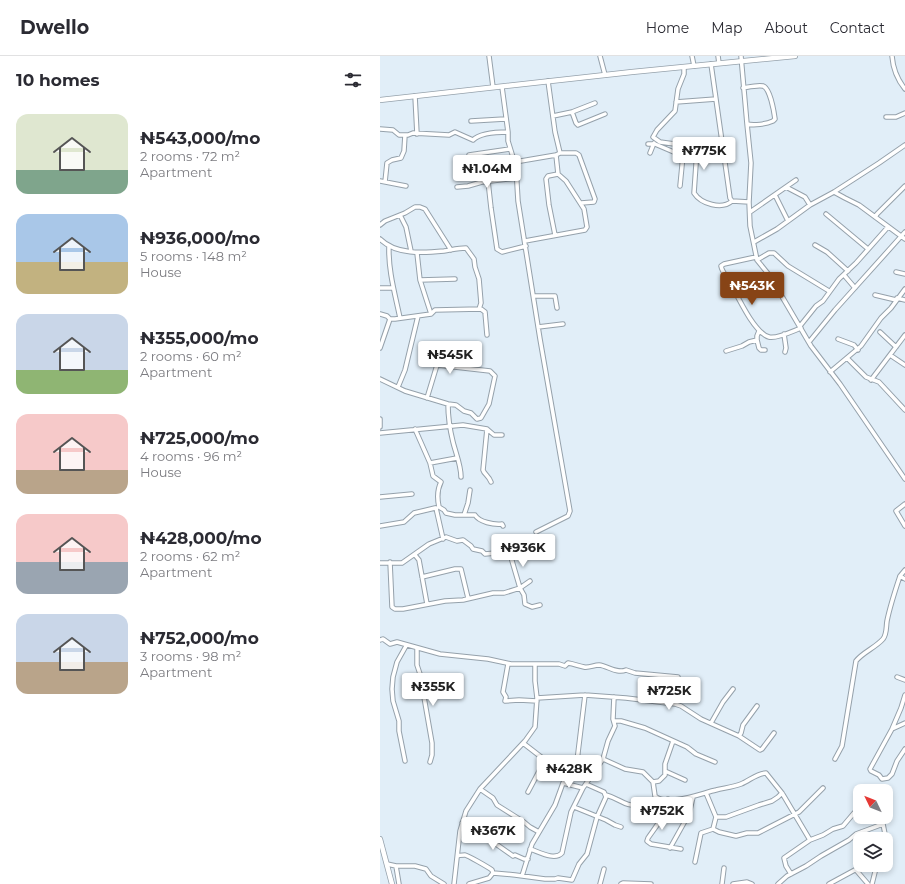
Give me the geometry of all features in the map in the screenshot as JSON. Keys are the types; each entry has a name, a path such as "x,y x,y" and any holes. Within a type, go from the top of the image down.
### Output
{"main road":[{"path":"380,100 694,66 719,63 740,58 795,56"},
{"path":"380,839 382,854 387,864 392,884"}],"street":[{"path":"489,56 493,87"},
{"path":"600,56 605,75"},
{"path":"692,56 694,66"},
{"path":"718,56 719,63"},
{"path":"892,56 892,66 899,81 905,89"},
{"path":"740,58 751,163 749,202 750,226 757,259 770,276 809,342 905,479"},
{"path":"711,64 725,174 732,201"},
{"path":"684,67 684,74 678,89 675,111 657,130 653,137 660,142 694,147 697,150 694,193 696,196 708,203 718,205 729,204 732,201 749,202"},
{"path":"525,241 586,229 587,227 586,215 581,203 566,182 558,174 558,154 548,81"},
{"path":"502,86 508,141 515,162 518,201 549,397 562,461 570,513 568,516 536,532"},
{"path":"743,88 764,86 767,88 774,112 774,119 771,122 750,125 747,124"},
{"path":"415,96 417,134"},
{"path":"676,102 716,99"},
{"path":"553,116 572,112 595,102"},
{"path":"572,112 578,125 605,114"},
{"path":"886,117 896,117 905,113"},
{"path":"471,121 505,119"},
{"path":"380,129 393,130 399,136 417,134 449,135 454,132 473,140 476,136 508,132"},
{"path":"385,182 388,163 392,160 400,158 404,154 405,136"},
{"path":"648,144 654,143 682,156"},
{"path":"650,153 654,143"},
{"path":"754,242 766,236 810,205 834,192 905,144"},
{"path":"680,186 684,145"},
{"path":"469,155 510,149"},
{"path":"515,162 558,154 577,153 595,199 594,202 581,203"},
{"path":"555,235 546,179 548,176 558,174"},
{"path":"457,187 488,181 517,178"},
{"path":"750,212 796,180"},
{"path":"380,181 406,186"},
{"path":"488,181 497,249 502,252 526,246"},
{"path":"875,217 905,186"},
{"path":"786,188 805,197 810,205"},
{"path":"834,192 859,205 905,239"},
{"path":"775,195 788,221"},
{"path":"380,225 385,221 415,207 420,207 424,209 451,250"},
{"path":"826,214 868,249"},
{"path":"400,215 406,227 411,251"},
{"path":"829,291 788,266 774,253 769,253 757,259 724,264 721,266 737,298 759,331 771,337 784,334 800,327 816,306 823,301 829,291 888,227"},
{"path":"882,233 893,231"},
{"path":"809,342 905,232"},
{"path":"380,238 389,246 417,253 466,248 474,259 481,291 481,303 479,309"},
{"path":"815,245 826,252 848,271"},
{"path":"389,246 388,255 393,288 400,318"},
{"path":"417,253 420,280 431,314"},
{"path":"896,272 905,274"},
{"path":"844,274 855,288"},
{"path":"420,280 456,279"},
{"path":"380,288 393,288"},
{"path":"830,372 858,350 905,289"},
{"path":"875,295 905,300"},
{"path":"534,296 554,296 557,308"},
{"path":"380,314 387,316 390,319 431,314 435,310 479,309 485,312 487,335"},
{"path":"398,387 405,370 418,316"},
{"path":"380,348 390,319"},
{"path":"538,327 564,324"},
{"path":"759,331 757,336 759,348 761,350 765,350"},
{"path":"880,332 896,347"},
{"path":"784,334 786,348 785,352"},
{"path":"871,380 905,335"},
{"path":"838,338 854,345 858,350"},
{"path":"726,351 757,340"},
{"path":"890,355 905,365"},
{"path":"847,358 866,377 879,382 905,410"},
{"path":"380,379 404,391 427,398 448,404 456,405 464,411 471,413 476,419 479,419 484,414 489,404 495,376 490,371 437,365 427,398"},
{"path":"448,404 449,426 461,468 461,477"},
{"path":"380,419 380,427"},
{"path":"380,433 463,425 487,430 494,435 502,435"},
{"path":"415,429 430,463 433,476 441,482 439,486 437,507 439,517 438,523 443,539"},
{"path":"487,430 483,470 491,482"},
{"path":"430,463 457,458"},
{"path":"464,515 470,490"},
{"path":"380,496 412,494"},
{"path":"905,504 896,511 905,526"},
{"path":"380,526 404,522 414,513 437,507 444,510 446,513 455,515 475,515 479,520 496,525 502,524 503,526"},
{"path":"380,562 402,563 429,544 446,537 457,541 463,540 471,546 473,550 482,551 485,554 506,552 510,554 520,588 524,595 525,604 532,607 540,605"},
{"path":"415,555 419,560 427,604"},
{"path":"390,562 393,608 403,609 452,600 463,600 493,593 504,593 520,588 530,581"},
{"path":"422,577 455,569 461,569 468,598"},
{"path":"835,759 842,746 856,661 862,654 883,639 886,632 894,592 900,576 905,570"},
{"path":"900,576 905,579"},
{"path":"380,640 383,639 390,644 397,642 406,646 440,654 488,659 508,664 540,663 559,664 565,666 568,663 584,667 598,665 611,670 626,670 635,673 678,677"},
{"path":"405,761 399,731 399,721 393,701 392,689 393,677 397,662 406,646"},
{"path":"417,648 417,665 420,674 431,738 432,750 430,762"},
{"path":"508,664 503,692 506,697 505,701 585,695 675,704 681,706 696,716 739,736 760,750 774,734"},
{"path":"454,884 460,831 467,808 480,789 523,743 535,727 537,699 535,664"},
{"path":"897,677 905,680"},
{"path":"711,723 723,702 733,689"},
{"path":"522,876 530,849 555,805 563,783 573,770 577,761 585,695"},
{"path":"904,752 897,761 892,774 888,778 882,779 879,775 871,771 870,769 892,729 905,695"},
{"path":"530,849 555,856 561,854 568,834 571,815 583,788 603,759 608,741 615,726 613,716 614,698"},
{"path":"739,736 743,725 757,706"},
{"path":"614,721 621,721 645,728 673,742 687,747 696,754 715,762"},
{"path":"892,729 905,723"},
{"path":"653,782 659,780 665,775 665,764 673,742"},
{"path":"523,743 545,760 528,792"},
{"path":"603,759 625,769 643,772 653,782 655,796 662,799 693,797 740,784 764,772 768,774 782,793 810,840"},
{"path":"665,771 685,780"},
{"path":"563,783 583,788"},
{"path":"586,784 604,792 606,795 620,800 627,805 640,805 658,823"},
{"path":"695,862 701,834 713,829 736,836 747,833 754,834 770,828 802,809 823,788"},
{"path":"480,789 494,798 497,805 524,822 530,828 539,832"},
{"path":"706,793 716,817 713,829"},
{"path":"716,817 726,817 772,801 782,793"},
{"path":"458,856 468,856 492,870 493,873 545,879 558,878 572,880 579,864 587,854 597,817 606,795"},
{"path":"670,848 689,814 693,797"},
{"path":"668,799 667,809 647,841 651,844 681,849"},
{"path":"574,808 621,827"},
{"path":"791,874 786,866 784,858 810,840 843,826 853,814"},
{"path":"462,823 470,824 487,834 496,844 512,856 515,855 528,859"},
{"path":"861,832 883,824 885,832"},
{"path":"778,884 791,874 853,837"},
{"path":"387,864 396,866 415,866 426,869 431,876 444,884"},
{"path":"396,866 399,884"},
{"path":"722,884 724,868"},
{"path":"600,884 604,869"},
{"path":"829,884 853,872"},
{"path":"858,872 868,884"},
{"path":"872,884 875,872"},
{"path":"469,884 489,878 493,873"},
{"path":"545,879 546,884"},
{"path":"733,884 747,882 752,884"},
{"path":"621,884 651,884"}]}
